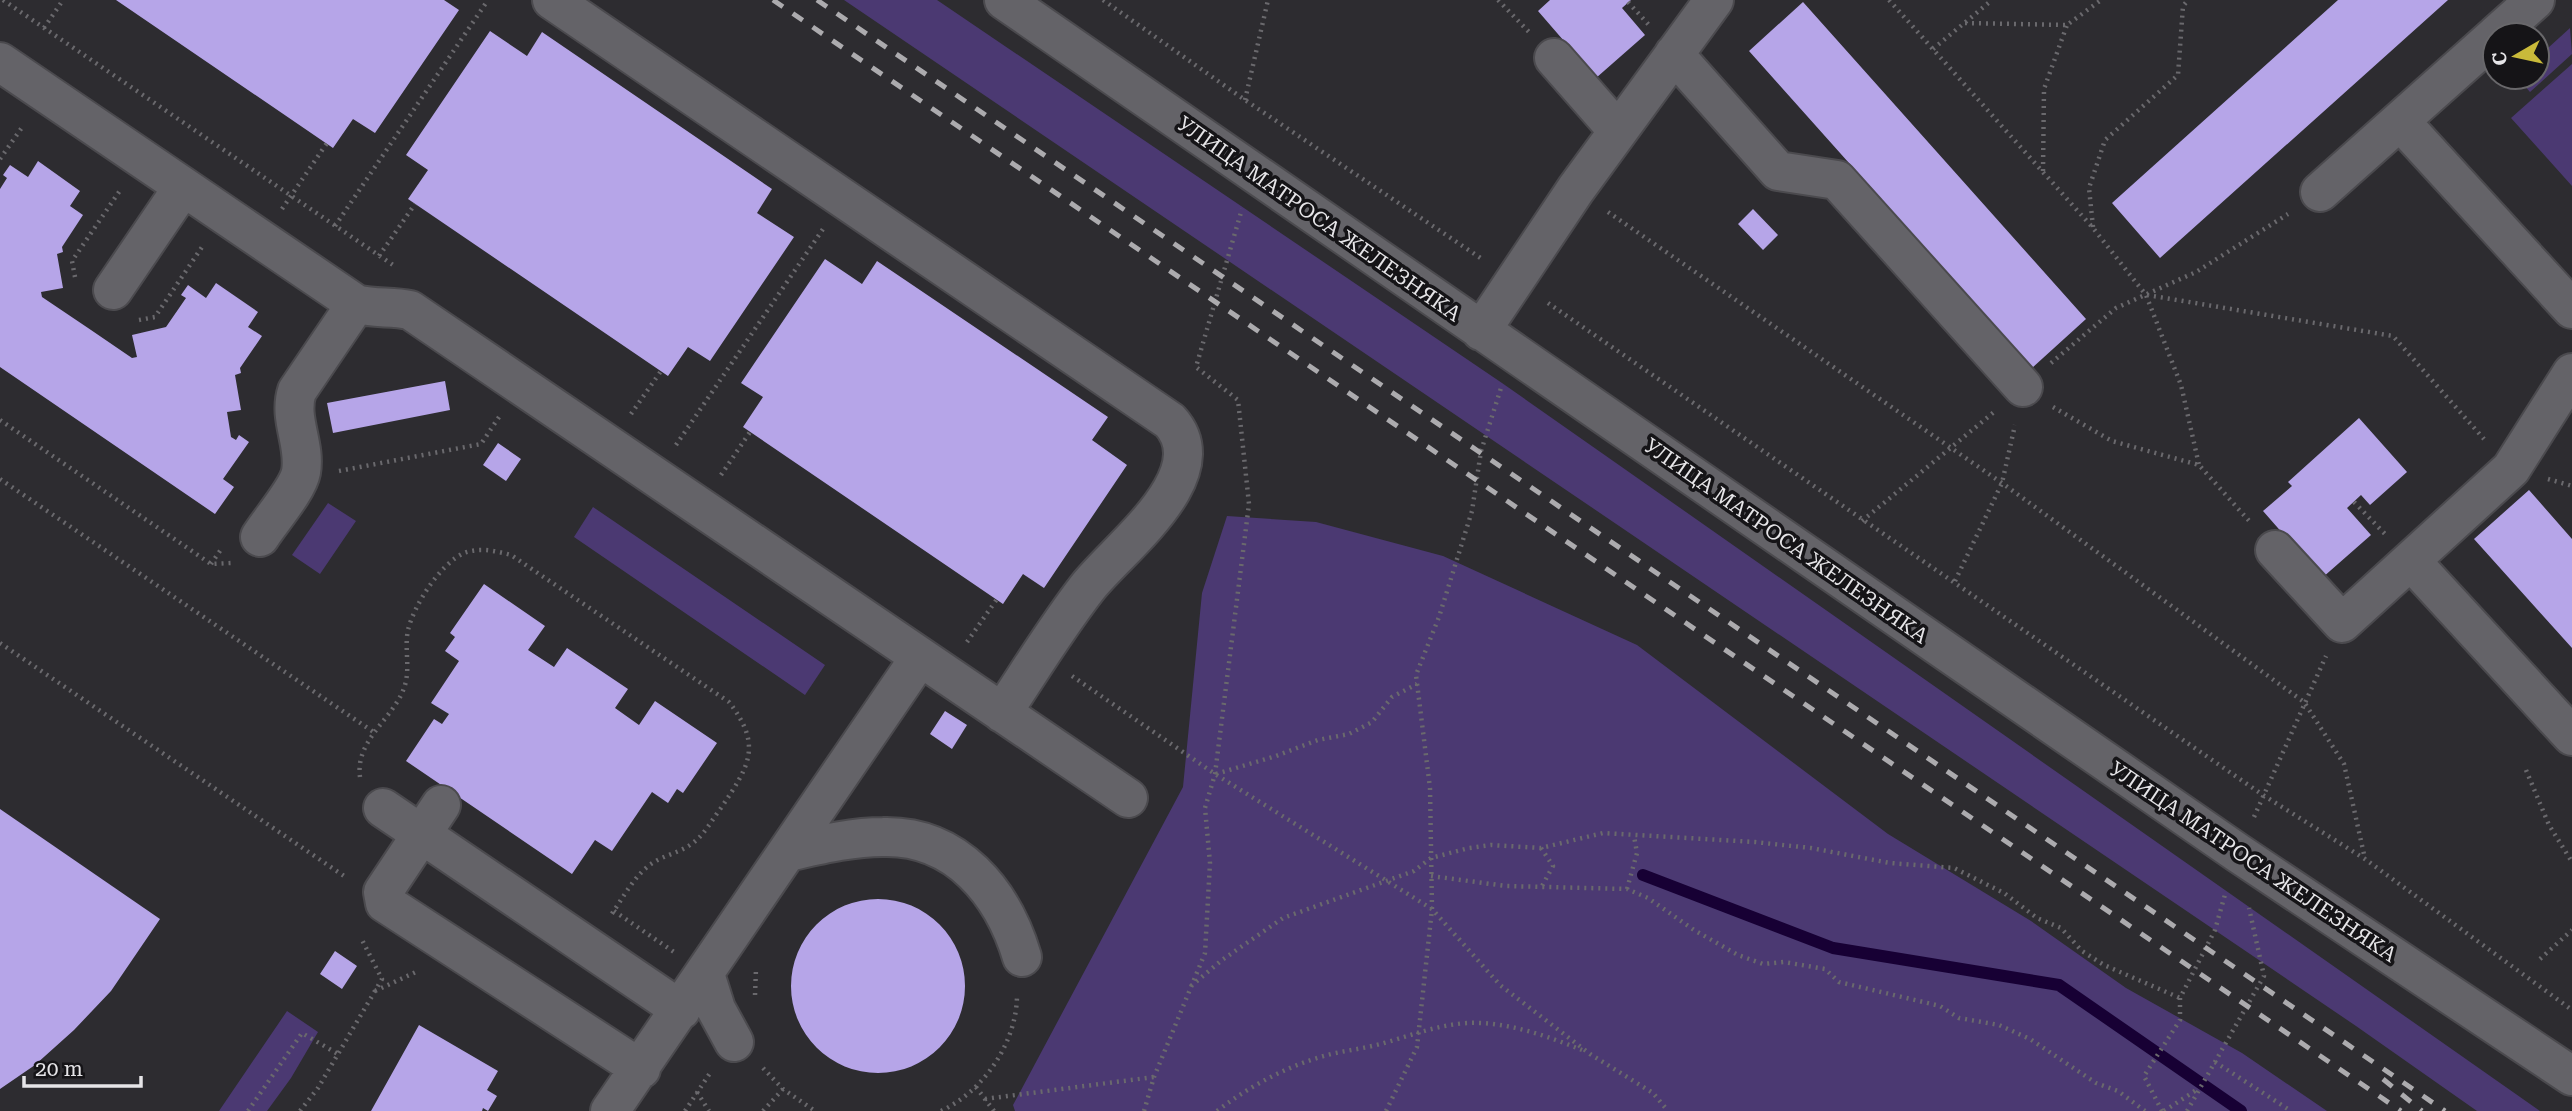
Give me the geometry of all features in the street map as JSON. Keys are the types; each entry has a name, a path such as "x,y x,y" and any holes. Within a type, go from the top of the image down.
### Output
{"street":[{"path":"552,0 1153,408 1178,430 1182,448 1177,480 1162,508 1088,586 1002,713"},
{"name":"УЛИЦА МАТРОСА ЖЕЛЕЗНЯКА","path":"1004,0 2238,853 2572,1076"},
{"path":"1481,331 1576,189 1714,0"},
{"path":"2511,21 2535,0"},
{"path":"2320,192 2481,48"},
{"path":"1674,54 1778,171 1837,180 2023,387"},
{"path":"1554,58 1618,131"},
{"path":"2,67 356,304 375,309 389,306 411,310 1128,798"},
{"path":"2400,121 2572,309"},
{"path":"113,290 183,187"},
{"path":"249,550 301,476 302,460 292,407 297,391 356,304"},
{"path":"2275,550 2342,623 2511,469 2572,373"},
{"path":"2411,561 2572,736"},
{"path":"610,1111 641,1069 670,1002 705,974 920,657"},
{"path":"383,808 431,820 589,948 670,1002"},
{"path":"431,820 383,892 385,903 641,1069"},
{"path":"788,852 854,839 886,836 918,842 948,854 975,873 997,897 1013,925 1022,957"},
{"path":"705,974 735,1058"}],"path":[{"path":"3,0 402,271"},
{"path":"44,28 63,0"},
{"path":"335,226 488,0"},
{"path":"1103,0 1862,521 1955,581 2263,795 2365,859 2572,1010"},
{"path":"1245,100 1268,0"},
{"path":"1889,0 2093,228 2146,295 2181,385 2199,465 2275,550"},
{"path":"1933,49 1992,0"},
{"path":"2043,172 2044,89 2067,25 2101,0"},
{"path":"2093,228 2089,188 2105,140 2178,75 2183,6 2188,0"},
{"path":"1965,23 2067,25"},
{"path":"0,159 23,125"},
{"path":"278,215 327,144"},
{"path":"1144,1111 1154,1077 1205,953 1210,863 1205,808 1215,774 1250,504 1238,400 1196,367 1253,173"},
{"path":"1576,189 2002,482 2304,702 2344,764 2365,859"},
{"path":"1862,521 2116,308 2240,247 2320,192"},
{"path":"379,256 415,204"},
{"path":"670,454 829,220"},
{"path":"2146,295 2393,336 2511,469 2572,486"},
{"path":"625,423 661,371"},
{"path":"1386,1111 1416,1047 1432,909 1430,788 1416,676 1440,617 1472,511 1481,452 1502,383"},
{"path":"2023,387 2112,441 2199,465"},
{"path":"1955,581 2002,482 2023,387"},
{"path":"331,473 481,444 506,407"},
{"path":"0,420 211,564 249,550"},
{"path":"715,484 750,432"},
{"path":"0,479 374,733"},
{"path":"383,808 361,784 359,767 362,751 404,690 408,673 407,633 412,615 445,568 464,553 488,549 511,555 729,702 745,723 750,749 743,775 702,836 689,846 652,863 639,875 589,948"},
{"path":"961,652 997,599"},
{"path":"2198,1088 2163,1111 2144,1076 2180,1020 2180,998 2215,930 2238,853 2342,623"},
{"path":"0,643 363,889 382,897"},
{"path":"1042,655 1215,774 1432,909 1500,985 1590,1054 1653,1093 1668,1111"},
{"path":"1215,774 1276,757 1318,740 1349,734 1372,722 1392,698 1417,684"},
{"path":"2526,770 2549,825 2572,862"},
{"path":"1191,986 1222,960 1283,918 1385,879 1414,871 1431,858 1491,845 1541,848 1603,833 1755,842 1890,863 1954,867 2004,893 2038,918 2061,928 2082,951 2104,965 2180,998"},
{"path":"1627,889 1637,853 1634,836"},
{"path":"1541,848 1553,866 1542,886"},
{"path":"2187,1111 2264,976 2238,853"},
{"path":"1431,876 1506,886 1627,889 1648,898 1738,955 1763,964 1784,962 1825,969 1839,982 1940,1006 1959,1018 1999,1025 2030,1039 2096,1083 2118,1091 2146,1111"},
{"path":"614,911 683,958 670,1002"},
{"path":"2540,959 2572,930"},
{"path":"300,1111 338,1054 382,979 361,938"},
{"path":"756,1000 754,978 759,956"},
{"path":"941,1111 976,1087 996,1062 1010,1034 1017,1003 1017,971 1022,957"},
{"path":"374,992 419,971"},
{"path":"1217,1111 1252,1085 1283,1071 1329,1055 1384,1044 1419,1030 1469,1023 1499,1025 1548,1037 1590,1054"},
{"path":"248,1111 302,1033 338,1054"},
{"path":"685,1111 697,1092 735,1058 814,1111"},
{"path":"2215,1062 2291,1111"},
{"path":"985,1099 1154,1077"},
{"path":"976,1087 994,1111"},
{"path":"763,1111 783,1090"},
{"path":"697,1092 709,1111"}],"shaded area":[{"path":"844,0 937,0 1502,383 2540,1111 2477,1111 2356,1026"},
{"path":"2570,28 2572,54 2551,73 2551,45"},
{"path":"2572,64 2572,186 2511,118 2542,91 2551,91 2551,83"},
{"path":"328,503 356,521 320,574 292,555"},
{"path":"593,507 825,665 805,695 574,537"},
{"path":"1227,516 1316,522 1443,556 1637,645 1888,834 2031,921 2126,988 2242,1053 2327,1111 1015,1111 1013,1105 1183,787 1202,593"},
{"path":"287,1011 318,1032 291,1078 267,1111 219,1111"}],"building":[{"path":"116,0 444,0 459,10 375,133 353,119 333,148"},
{"path":"1550,0 1631,0 1622,8 1645,35 1596,78 1538,11"},
{"path":"2338,0 2448,0 2160,258 2112,203"},
{"path":"1803,2 2086,319 2032,368 1749,51"},
{"path":"490,31 527,56 542,32 772,189 757,213 794,237 710,361 688,347 668,376 408,199 428,170 406,155"},
{"path":"38,161 80,191 70,206 83,215 62,247 63,252 57,254 63,288 41,292 42,297 132,358 137,357 132,335 166,327 186,298 181,295 188,285 206,298 216,283 258,312 248,327 262,336 240,368 241,373 235,375 241,410 227,412 231,437 236,440 239,435 249,442 223,479 234,487 215,514 0,367 0,189 7,178 3,175 10,165 28,177"},
{"path":"1753,209 1778,235 1763,250 1738,224"},
{"path":"825,259 862,284 877,261 1108,417 1092,440 1127,465 1044,588 1023,574 1003,604 743,427 763,397 741,383"},
{"path":"445,381 450,410 333,433 327,403"},
{"path":"2359,418 2407,472 2370,505 2361,495 2347,508 2371,535 2322,578 2263,511 2292,486 2288,482"},
{"path":"498,443 521,459 506,481 483,465"},
{"path":"2529,490 2572,539 2572,648 2474,539"},
{"path":"484,584 545,626 528,650 554,667 567,648 628,689 615,708 639,725 655,701 717,743 683,793 677,789 668,803 652,792 612,851 595,840 572,874 406,761 434,719 442,724 449,714 431,703 459,661 445,651 455,637 450,633"},
{"path":"945,711 967,725 952,749 930,734"},
{"path":"0,809 160,919 111,991 74,1030 35,1065 0,1089"},
{"path":"878,899 911,905 940,924 959,953 965,986 959,1019 940,1048 911,1067 878,1073 845,1067 816,1048 797,1019 791,986 797,953 816,924 845,905"},
{"path":"335,951 357,966 342,989 320,974"},
{"path":"419,1025 498,1071 487,1090 497,1096 488,1111 483,1108 482,1111 371,1111"}],"waterway":[{"path":"1643,875 1833,948 2059,985 2241,1111"}],"railway":[{"path":"773,0 2401,1111"},
{"path":"817,0 2445,1111"},
{"path":"2383,1079 2422,1111"}]}
